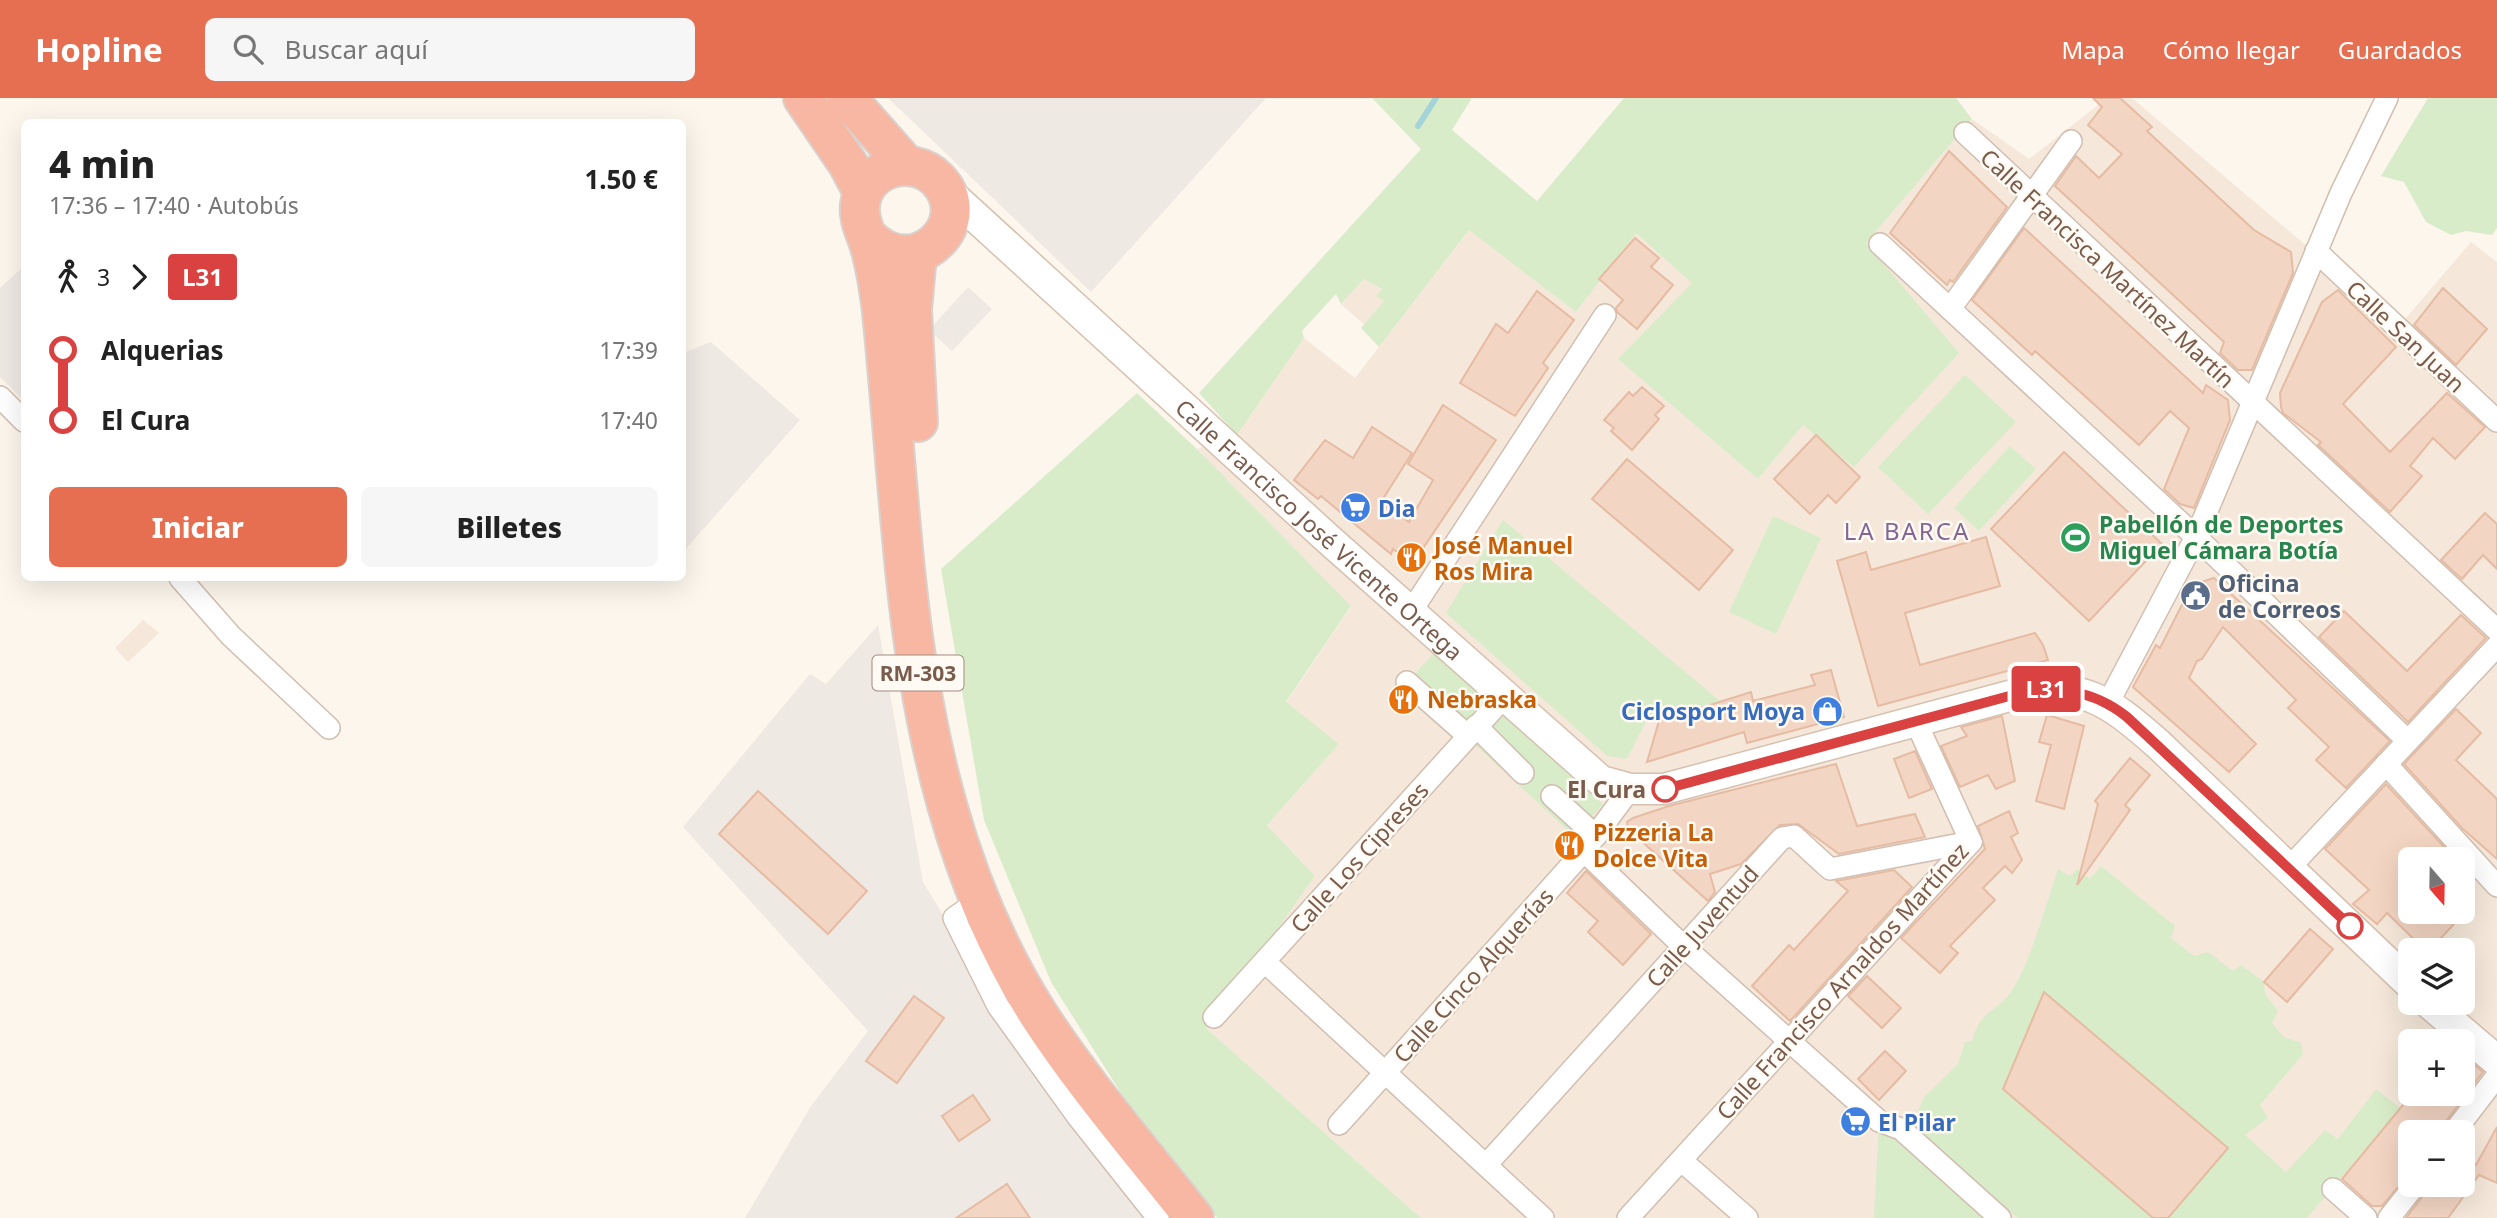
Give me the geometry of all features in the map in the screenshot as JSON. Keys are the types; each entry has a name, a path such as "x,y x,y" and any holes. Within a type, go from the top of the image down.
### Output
{"highway":[{"name":"RM-303","path":"803,98 848,164 863,192 860,215 868,237 880,293 906,580 923,709 950,816 980,900 1022,987 1084,1075 1194,1218"},
{"path":"847,98 906,165 929,172 945,189"},
{"path":"863,192 880,172 906,165"},
{"name":"RM-303","path":"945,189 950,213 929,245 912,310 916,408 941,663 959,769 978,838 1010,924 1053,1019 1084,1075"},
{"path":"868,237 890,253 929,245"}],"street":[{"path":"2387,98 2316,251 2196,537 2108,703 2158,744 2398,972"},
{"name":"Calle Francisca Martínez Martín","path":"1965,134 2497,630"},
{"path":"1951,309 2071,141"},
{"name":"Calle Francisco José Vicente Ortega","path":"945,189 1589,773 1616,787 1664,789 1692,783 2038,690 2083,692 2108,703"},
{"path":"929,245 972,233 1018,253"},
{"path":"1880,244 2196,537 2408,741"},
{"name":"Calle San Juan","path":"2316,251 2497,421"},
{"path":"1410,612 1605,315"},
{"path":"0,397 21,418"},
{"path":"183,581 232,636 328,728"},
{"path":"2289,868 2497,646"},
{"path":"1407,682 1523,773"},
{"name":"Calle Los Cipreses","path":"1214,1017 1504,697"},
{"name":"Calle Francisco Arnaldos Martínez","path":"1628,1218 1970,842 1916,722"},
{"path":"2386,764 2496,884"},
{"name":"Calle Cinco Alquerías","path":"1339,1124 1590,844 1630,789"},
{"path":"1552,796 1590,844 1683,946 1879,1121 1901,1129 2000,1218"},
{"name":"Calle Juventud","path":"1486,1165 1782,838 1794,836 1830,869 1970,842"},
{"path":"980,900 954,918 998,1006 1078,1117 1158,1218"},
{"path":"1265,962 1543,1218"},
{"path":"2443,1015 2497,1060"},
{"path":"2463,1120 2497,1076"},
{"path":"1682,1161 1747,1218"},
{"path":"2333,1189 2366,1218"},
{"path":"2389,1218 2405,1197"}],"shaded area":[{"path":"888,98 1266,98 1091,292"},
{"path":"2107,98 2132,98 2400,325 2471,242 2497,262 2497,1218 1421,1218 1207,1029 1315,876 1267,825 1339,744 1286,703 1351,607 1197,449 1237,435 1304,338 1355,378 1470,229 1576,312 1636,232 1693,283 1619,359 1758,479 1803,425 1866,243 1972,119 2029,159"},
{"path":"21,269 21,398 0,377 0,288"},
{"path":"1364,279 1382,289 1384,301 1366,326 1341,304"},
{"path":"968,287 992,309 952,351 929,330"},
{"path":"711,342 800,420 686,549 686,352"},
{"path":"143,620 159,633 128,662 115,648"},
{"path":"878,625 923,882 998,1006 1150,1218 745,1218 811,1106 868,1031 683,827 810,674 826,684"}],"green space":[{"path":"1372,98 1472,98 1452,130 1537,201 1624,98 1956,98 1972,119 1866,243 1959,353 1854,467 1803,425 1758,479 1618,359 1692,283 1636,233 1576,312 1469,230 1379,347 1361,328 1384,301 1376,296 1382,289 1364,279 1341,304 1336,294 1302,331 1304,338 1237,435 1199,393 1421,149"},
{"path":"2428,98 2497,98 2497,228 2492,235 2466,231 2451,235 2426,222 2404,182 2381,176"},
{"path":"1965,375 2016,422 1928,514 1878,467"},
{"path":"1137,393 1197,449 1351,606 1286,702 1339,744 1267,825 1315,876 1207,1029 1421,1218 1217,1218 1126,1101 1051,982 984,820 941,569"},
{"path":"2010,446 2036,469 1979,531 1954,508"},
{"path":"1773,516 1821,538 1776,634 1729,612"},
{"path":"1503,520 1720,701 1646,721 1627,759 1607,756 1446,613"},
{"path":"1434,653 1603,804 1575,837 1407,682"},
{"path":"2101,866 2175,926 2171,938 2194,956 2208,952 2233,971 2241,965 2264,982 2265,994 2278,1011 2272,1023 2284,1037 2301,1043 2303,1054 2260,1105 2268,1118 2245,1135 2286,1172 2325,1130 2338,1139 2376,1089 2400,1108 2307,1218 2018,1218 1936,1148 1914,1119 1925,1096 1958,1064 1965,1042 1972,1041 1978,1025 2008,996 2015,985 2030,954 2058,869 2070,876 2077,869 2090,879"},
{"path":"1879,1121 2000,1218 1874,1218"}],"building":[{"path":"2093,98 2120,98 2152,127 2147,131 2254,230 2291,252 2293,273 2252,370 2238,370 2220,353 2224,342 2055,186 2076,156 2099,178 2122,154 2088,125 2102,107"},
{"path":"1949,151 2007,207 1953,282 1950,280 1947,285 1890,233"},
{"path":"2024,228 2203,393 2206,385 2228,400 2230,420 2194,508 2180,504 2164,489 2189,428 2170,411 2139,445 2035,351 2032,355 1972,300"},
{"path":"1635,238 1659,258 1651,267 1673,285 1637,329 1617,312 1616,308 1623,300 1599,279"},
{"path":"2443,288 2487,329 2456,365 2414,325"},
{"path":"2338,290 2396,347 2343,404 2390,452 2447,393 2485,427 2455,459 2433,438 2410,466 2422,476 2390,512 2318,445 2321,442 2283,413 2281,407 2280,393 2322,302"},
{"path":"1537,291 1574,320 1543,363 1548,368 1515,416 1460,383 1496,324 1508,333"},
{"path":"1642,387 1664,406 1655,415 1659,419 1632,450 1611,431 1614,428 1604,420 1629,392 1633,396"},
{"path":"1443,405 1496,440 1413,563 1393,549 1391,554 1321,496 1318,499 1294,480 1325,440 1353,458 1372,427 1412,453 1381,502 1409,522 1433,480 1408,464"},
{"path":"1816,435 1860,477 1836,503 1828,495 1810,514 1774,479"},
{"name":"Pabellón de Deportes Miguel Cámara Botía","path":"2064,452 2162,544 2089,621 1991,529"},
{"path":"1627,459 1733,550 1699,590 1592,499"},
{"path":"2485,513 2497,524 2497,569 2483,555 2462,579 2441,560"},
{"path":"1986,537 2000,586 1905,613 1920,665 2035,633 2048,660 1878,706 1837,561 1866,552 1871,570"},
{"path":"2214,578 2390,741 2346,788 2316,760 2329,747 2288,708 2296,700 2223,627 2202,659 2197,661 2189,678 2256,744 2229,772 2133,687 2156,645 2160,648 2192,585"},
{"path":"2344,611 2407,671 2461,615 2486,638 2408,722 2319,637"},
{"path":"1831,670 1844,717 1747,743 1744,732 1647,762 1659,721 1751,692 1753,701 1815,685 1811,675"},
{"path":"2456,709 2481,733 2456,760 2497,799 2497,859 2462,828 2404,764"},
{"path":"2047,715 2084,726 2064,809 2036,801 2051,745 2039,742"},
{"path":"2002,716 2015,781 1996,789 1988,775 1960,787 1941,746 1967,736 1961,727"},
{"path":"1915,751 1932,789 1909,798 1894,759"},
{"path":"2130,758 2150,775 2125,805 2130,810 2077,885 2098,804 2095,801"},
{"path":"1836,764 1857,826 1915,814 1925,837 1839,854 1798,824 1780,825 1741,864 1710,874 1715,892 1708,901 1628,829 1627,822 1633,818 1669,806"},
{"path":"2386,784 2444,847 2398,847 2398,924 2387,913 2377,924 2353,904 2369,890 2325,849"},
{"path":"758,791 867,891 828,934 719,834"},
{"path":"2009,811 2018,833 2011,837 2022,860 2012,873 2005,866 1983,888 1995,900 1950,946 1958,953 1940,973 1901,938 1985,849 1978,826"},
{"path":"1894,870 1912,887 1790,1021 1752,986 1789,945 1794,950 1848,891 1836,881"},
{"path":"1586,871 1651,934 1623,965 1588,932 1598,921 1567,893"},
{"path":"2398,924 2454,924 2441,938 2413,938"},
{"path":"2310,929 2333,949 2287,1002 2264,982"},
{"path":"1867,976 1901,1008 1882,1028 1848,996"},
{"path":"2044,992 2228,1148 2168,1218 2153,1218 2003,1089"},
{"path":"914,996 944,1018 897,1083 866,1061"},
{"path":"1885,1051 1906,1071 1879,1100 1858,1079"},
{"path":"2475,1065 2483,1072 2475,1083"},
{"path":"973,1095 990,1120 959,1141 942,1116"},
{"path":"2402,1106 2458,1106 2447,1120 2398,1120 2398,1187 2382,1206 2372,1206 2342,1179"},
{"path":"2497,1127 2497,1183 2479,1175 2475,1181 2476,1165"},
{"path":"1007,1184 1030,1218 956,1218"},
{"path":"2422,1197 2463,1197 2448,1218 2406,1218"}],"waterway":[{"path":"1418,126 1436,98"}],"bus line":[{"name":"L31","path":"1665,789 2013,695 2059,689 2083,692 2117,709 2158,744 2350,926"}],"place":[{"name":"Dia","path":"1355,508"},
{"name":"Pabellón de Deportes Miguel Cámara Botía","path":"2076,537"},
{"name":"José Manuel Ros Mira","path":"1411,558"},
{"name":"Oficina de Correos","path":"2195,596"},
{"name":"Nebraska","path":"1404,699"},
{"name":"Ciclosport Moya","path":"1828,711"},
{"name":"El Cura","path":"1665,789"},
{"name":"Pizzeria La Dolce Vita","path":"1570,845"},
{"name":"El Pilar","path":"1855,1122"}],"district":[{"name":"LA BARCA","path":"1907,530"}]}
